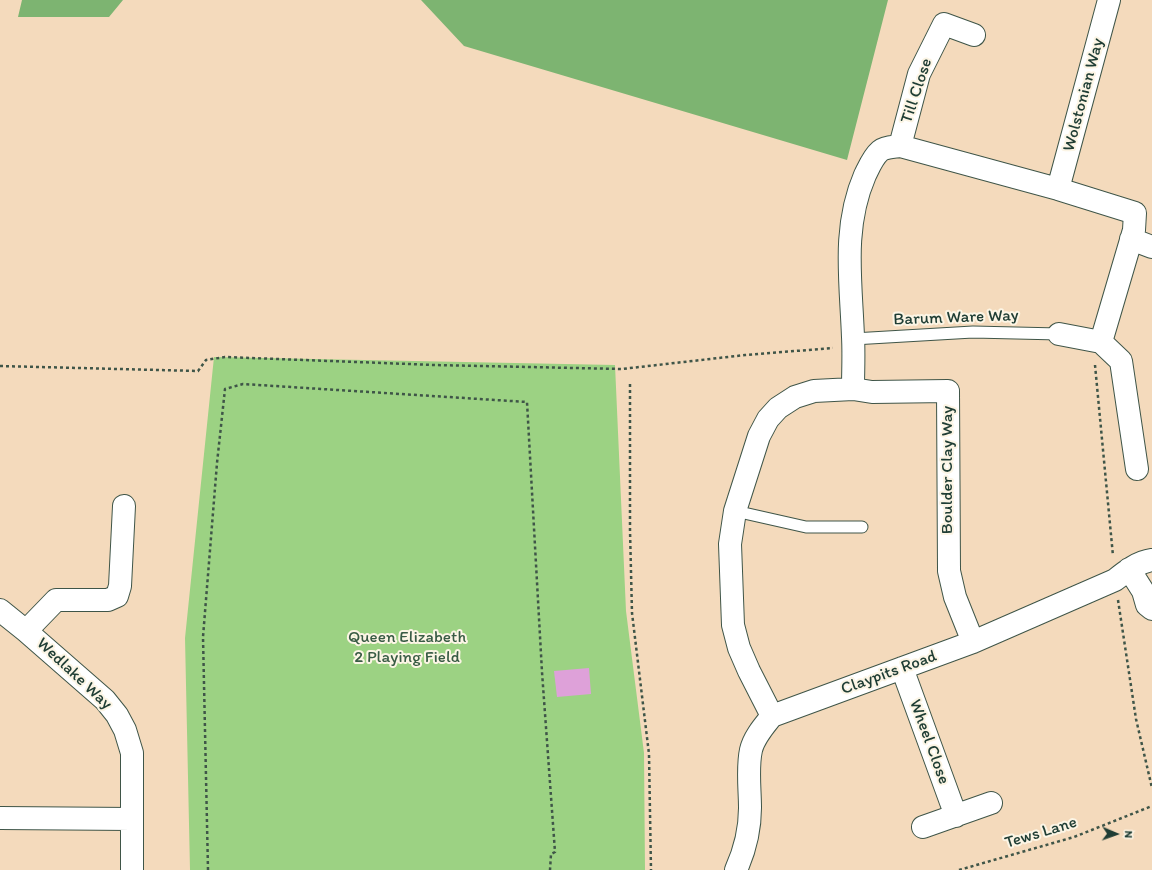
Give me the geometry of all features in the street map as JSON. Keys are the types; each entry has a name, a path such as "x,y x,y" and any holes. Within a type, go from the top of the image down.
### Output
{"street":[{"name":"Wolstonian Way","path":"1058,189 1109,0"},
{"name":"Till Close","path":"900,146 919,74 944,24 974,35"},
{"path":"736,870 749,830 749,768 751,749 758,734 772,716 739,648 733,625 730,544 735,511 759,436 768,419 778,408 795,397 814,391 853,389 853,339 848,264 850,236 854,211 861,185 870,165 880,151 889,147 900,146 1058,189 1135,213 1134,230 1101,342"},
{"path":"1131,239 1152,247"},
{"path":"1060,334 1101,342 1121,361 1137,470"},
{"name":"Boulder Clay Way","path":"853,389 872,392 948,391 949,571 955,597 973,642"},
{"path":"26,630 56,600 108,600 117,596 120,586 124,506"},
{"name":"Claypits Road","path":"772,716 973,642 1115,580 1129,569 1144,561 1152,560"},
{"path":"1129,569 1143,591 1147,605 1152,609"},
{"name":"Wedlake Way","path":"0,610 26,630 105,700 117,715 125,730 132,753 132,870"},
{"name":"Wheel Close","path":"902,668 956,816"},
{"path":"923,827 991,804"},
{"path":"0,818 132,819"}],"lane":[{"name":"Barum Ware Way","path":"853,339 973,332 1060,334"},
{"path":"735,511 806,527 862,527"}],"path":[{"path":"0,366 198,371 206,360 225,357 435,365 622,369 745,355 831,349 853,339"},
{"path":"208,870 203,637 224,389 243,384 527,402 542,672 555,852 551,854 550,870"},
{"path":"630,384 630,530 632,613 649,754 650,870"},
{"name":"Tews Lane","path":"959,870 1074,837 1152,806"}],"green space":[{"path":"22,0 123,0 109,17 18,17"},
{"path":"421,0 888,0 847,160 464,46"},
{"name":"Queen Elizabeth 2 Playing Field","path":"214,357 615,365 626,611 644,753 645,870 190,870 185,638"}],"building":[{"path":"589,668 591,694 557,697 554,671"}]}
